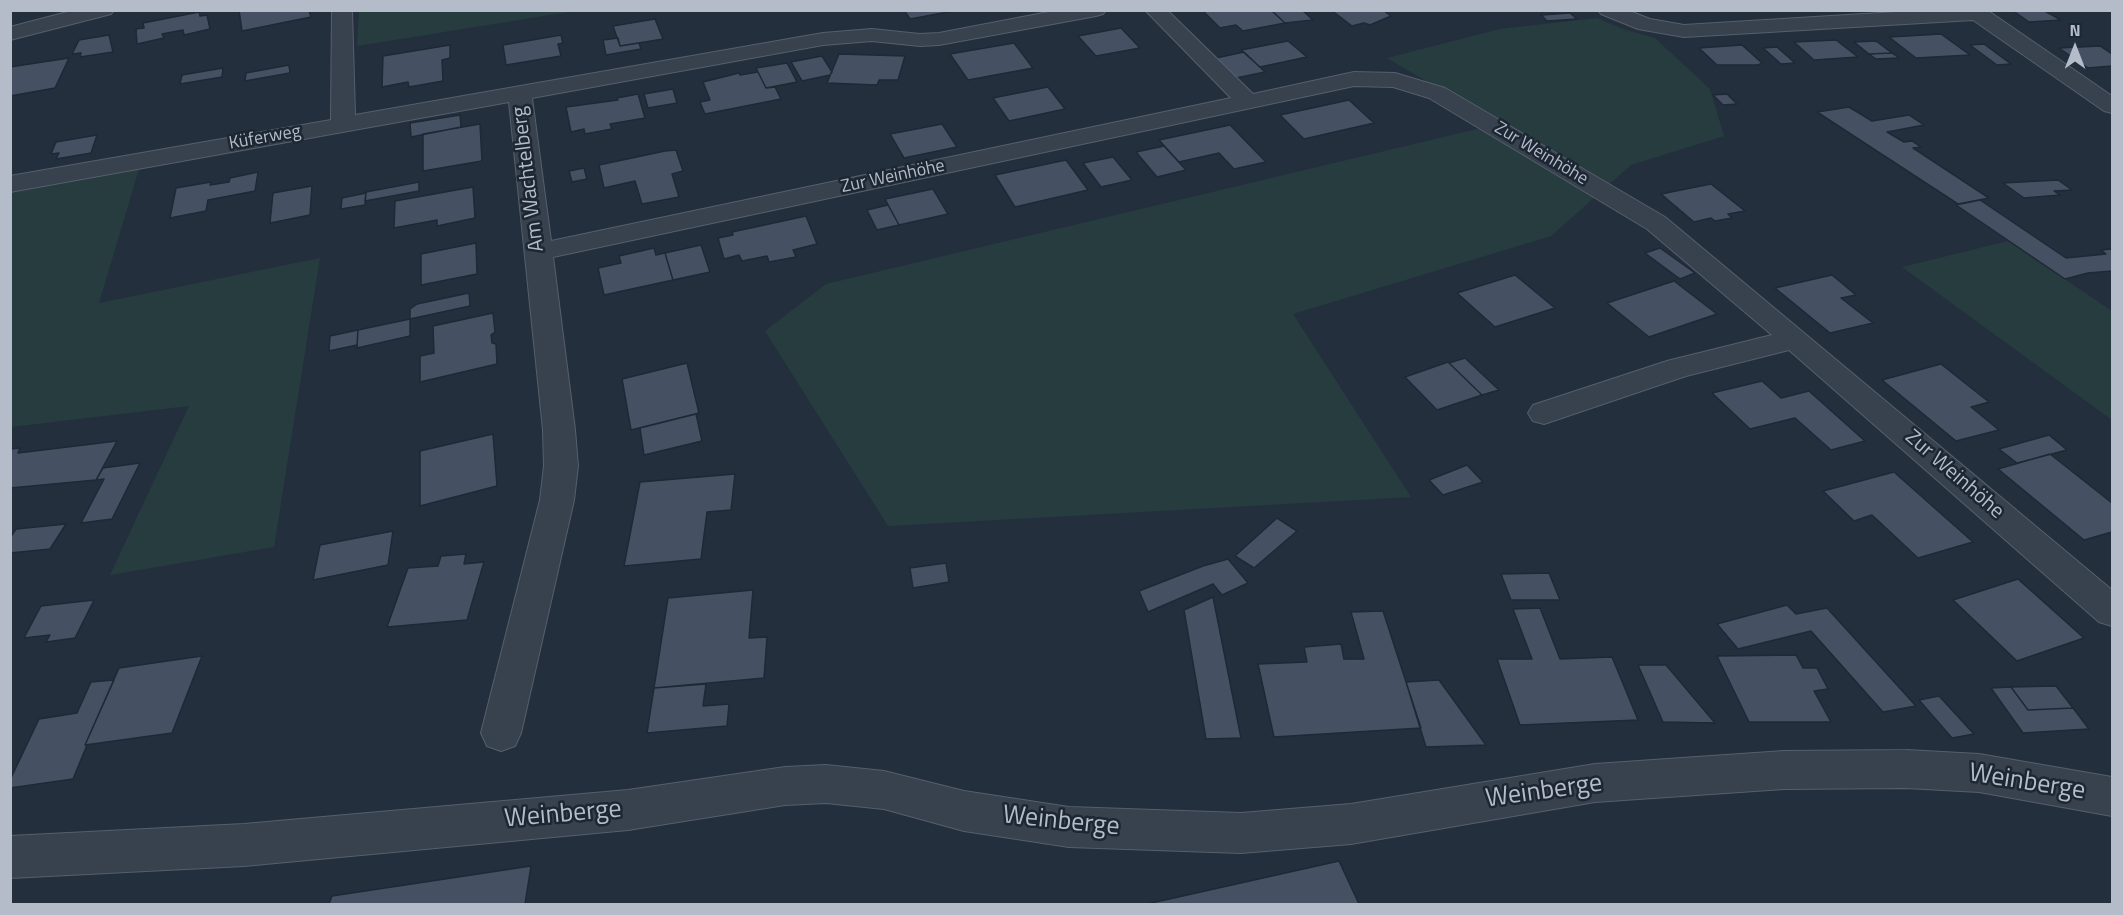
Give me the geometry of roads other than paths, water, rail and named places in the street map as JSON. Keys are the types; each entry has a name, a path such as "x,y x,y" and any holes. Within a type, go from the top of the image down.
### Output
{"street":[{"path":"10,34 104,10"},
{"path":"342,10 343,124"},
{"name":"Am Wachtelberg","path":"501,733 557,500 561,466 559,430 520,93 824,39 872,35 920,40 939,39 1096,10"},
{"path":"1155,10 1247,101"},
{"path":"1608,10 1645,26 1684,31 1974,12 2112,106"},
{"name":"Zur Weinhöhe","path":"538,252 1354,79 1395,80 1424,87 1656,223 2112,611"},
{"name":"Küferweg","path":"10,184 520,93"},
{"path":"1544,413 1678,368 1795,339"},
{"name":"Weinberge","path":"10,857 244,845 628,810 786,786 826,784 884,790 964,811 1069,827 1241,832 1351,824 1594,783 1784,770 1906,769 1979,773 2112,797"}]}
